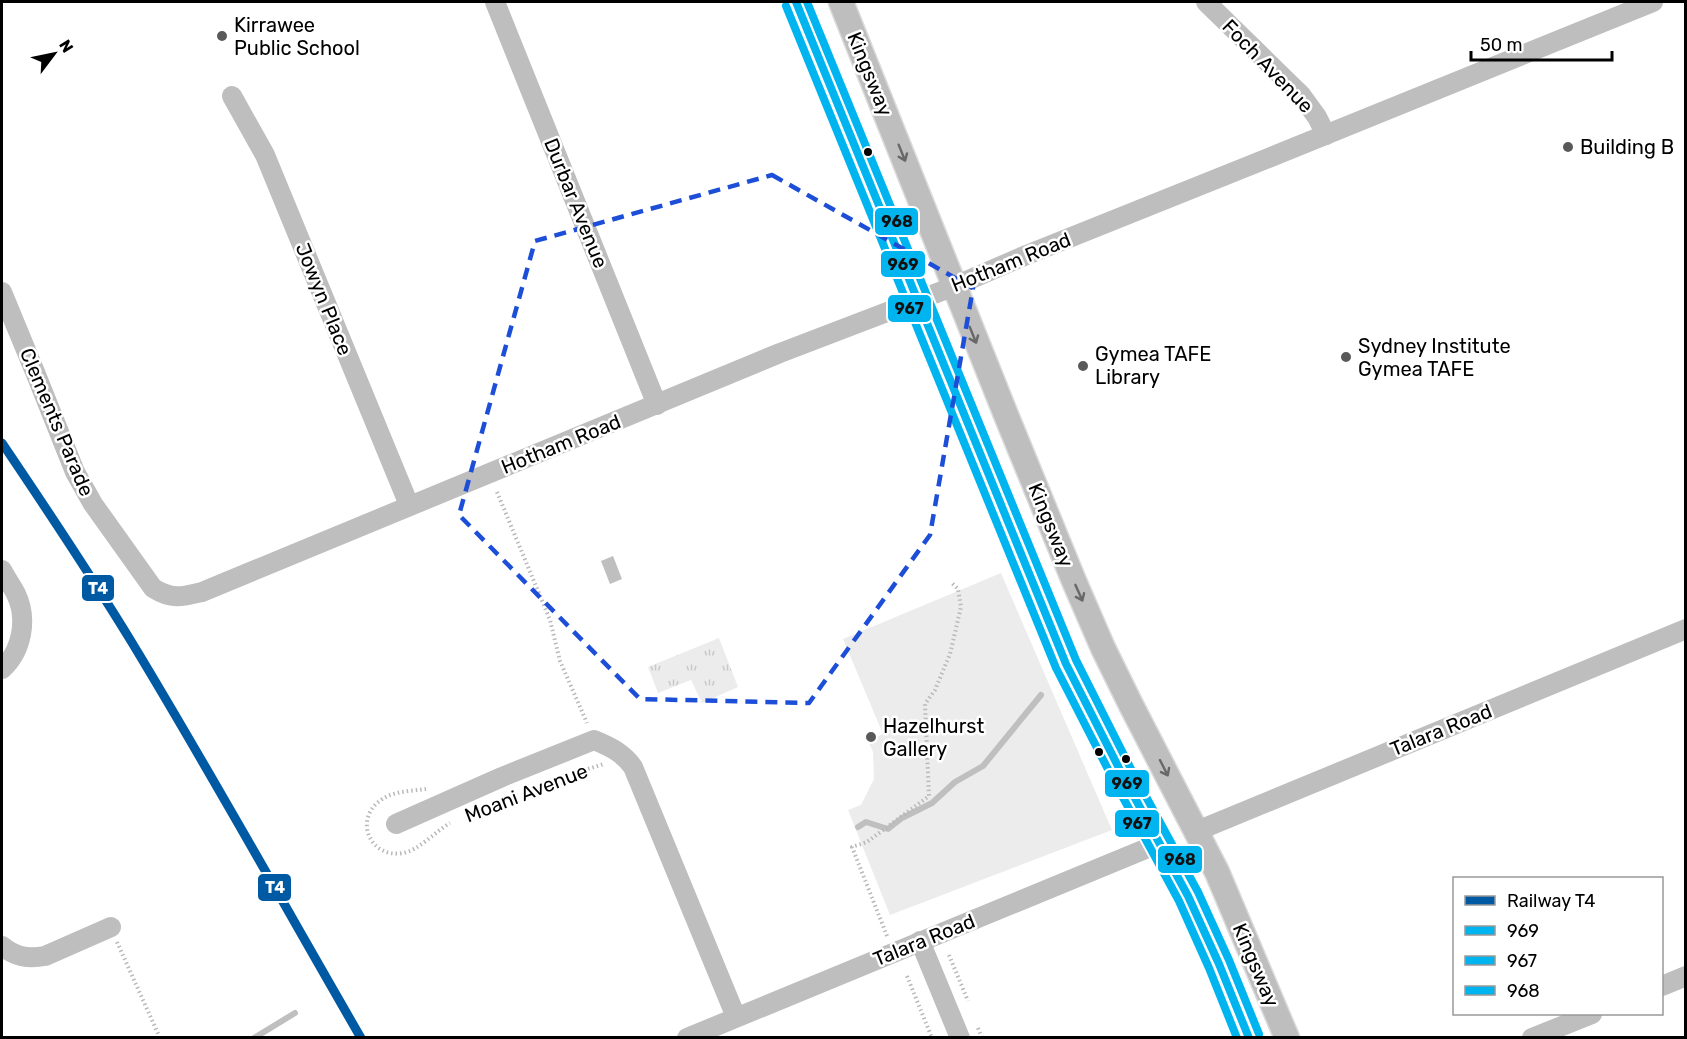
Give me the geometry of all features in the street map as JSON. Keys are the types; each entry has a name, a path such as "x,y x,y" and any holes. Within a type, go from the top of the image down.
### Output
{"main road":[{"name":"Kingsway","path":"796,2 1066,664 1188,896 1249,1038"},
{"name":"Kingsway","path":"841,2 1015,438 1103,648 1217,872 1287,1038"}],"street":[{"name":"Durbar Avenue","path":"495,2 657,405"},
{"name":"Foch Avenue","path":"1206,2 1301,95 1317,117 1326,135"},
{"name":"Hotham Road","path":"170,597 202,592 780,353 955,285 1652,2"},
{"name":"Jowyn Place","path":"232,96 265,155 409,505"},
{"name":"Clements Parade","path":"2,292 75,472 93,504 145,578 153,588 170,597"},
{"path":"2,570 17,595 23,621 18,647 2,669"},
{"name":"Talara Road","path":"1197,831 1684,629"},
{"name":"Moani Avenue","path":"396,824 502,777 594,740 612,747 626,756 633,767 736,1017"},
{"name":"Talara Road","path":"687,1038 1160,843"},
{"path":"2,946 24,958 45,956 111,927"},
{"path":"920,941 960,1038"},
{"path":"1663,986 1686,976"},
{"path":"1532,1038 1590,1015"}],"path":[{"path":"497,492 550,620 560,661 594,740"},
{"path":"894,952 852,847 867,842 929,796 925,704 935,690 950,654 961,607 958,589 951,582"},
{"name":"Moani Avenue","path":"541,783 608,763"},
{"name":"Moani Avenue","path":"435,788 393,794 382,798 368,814 369,837 376,847 387,854 406,853 454,820"},
{"path":"111,927 160,1038"},
{"path":"949,955 970,1006"},
{"path":"907,976 932,1038"},
{"path":"978,1027 982,1038"}],"highlighted area":[{"path":"772,175 973,288 930,535 809,703 640,699 459,515 535,241"}],"green space":[{"path":"1001,573 1112,830 890,915 848,810 861,805 874,779 873,752 868,741 883,734 843,639"},
{"path":"719,638 738,687 702,703 691,680 658,693 648,667"}],"shaded area":[{"path":"613,556 622,579 610,584 601,561"}],"waterway":[{"path":"858,827 866,822 888,829 902,818 932,803 955,782 983,766 1041,695"},
{"path":"254,1038 295,1013"}],"rail line":[{"name":"T4","path":"2,443 68,541 131,641 361,1038"}],"transit line":[{"name":"969","path":"796,2 1066,664 1188,896 1249,1038"},
{"name":"968","path":"807,2 1076,660 1132,771 1198,892 1259,1034"},
{"name":"967","path":"786,6 1056,668 1179,901 1237,1038"}],"place":[{"name":"Kirrawee Public School","path":"222,36"},
{"name":"Building B","path":"1568,147"},
{"name":"Sydney Institute Gymea TAFE","path":"1346,357"},
{"name":"Gymea TAFE Library","path":"1083,366"},
{"name":"Hazelhurst Gallery","path":"871,737"}]}
